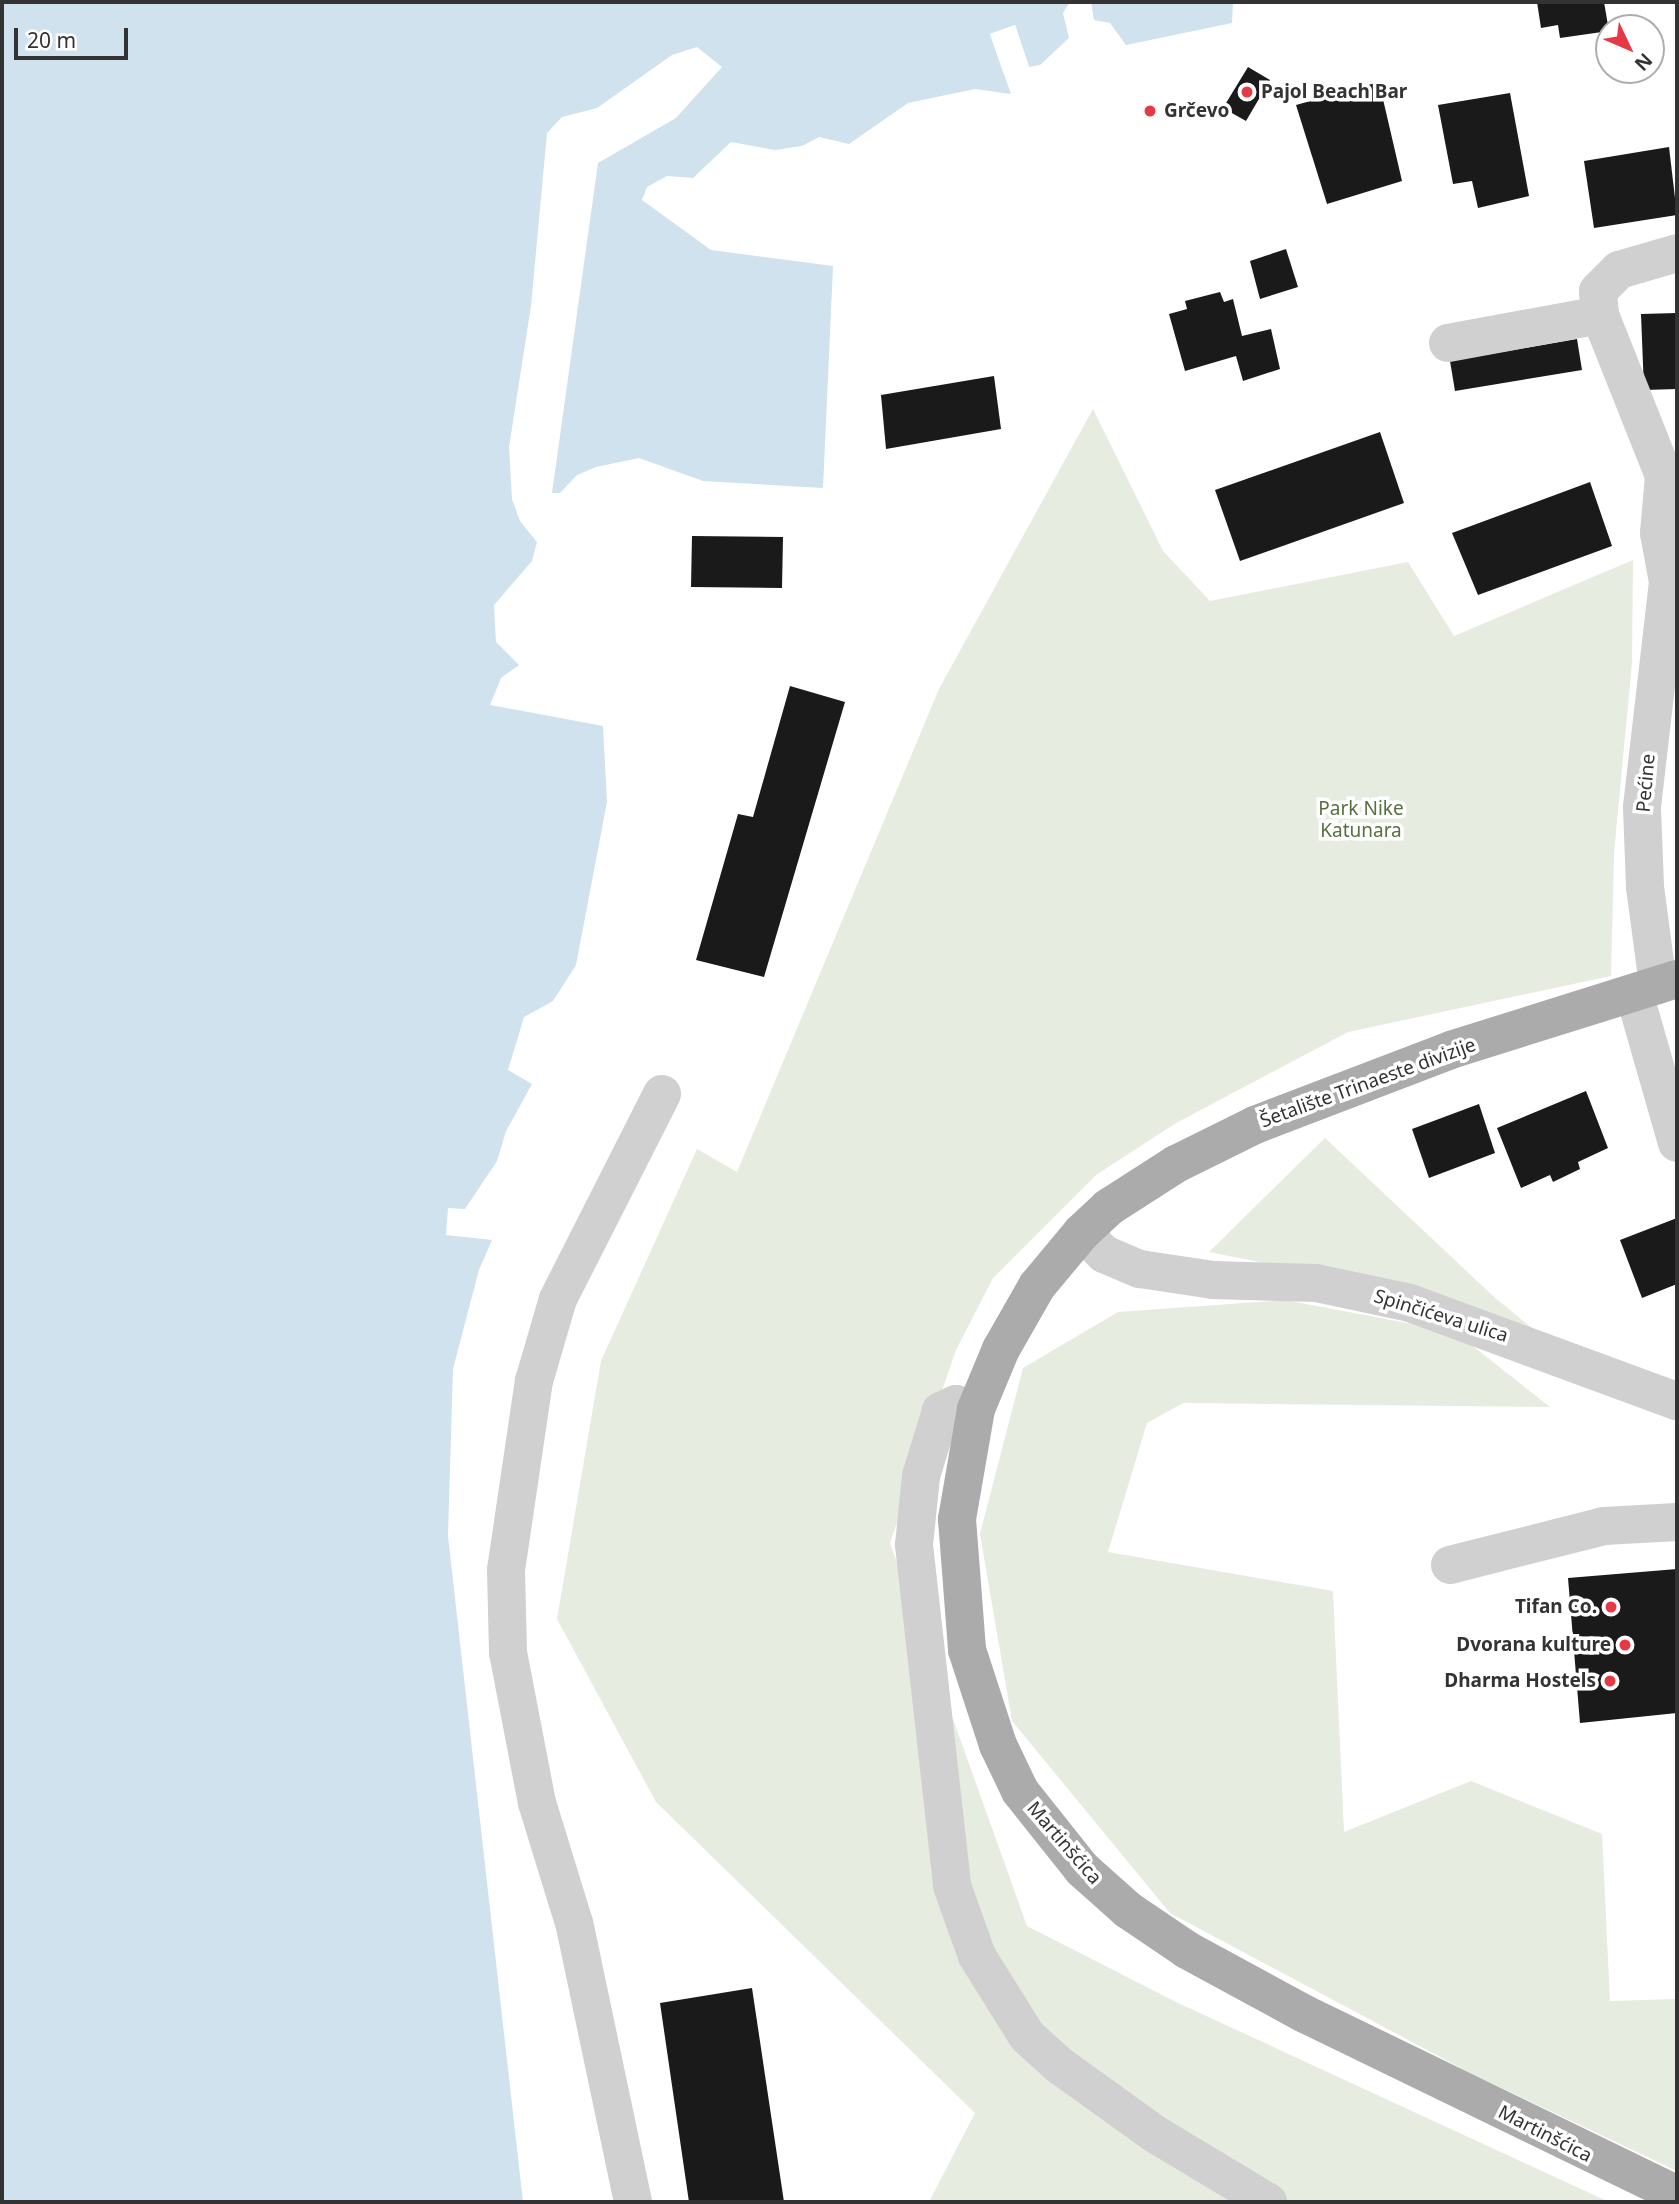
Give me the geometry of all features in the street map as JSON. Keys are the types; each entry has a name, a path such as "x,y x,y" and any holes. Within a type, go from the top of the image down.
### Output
{"main road":[{"name":"Šetalište Trinaeste divizije","path":"1082,1232 1138,1186 1255,1125 1451,1050 1656,986"},
{"name":"Martinšćica","path":"1082,1232 1037,1286 1001,1349 976,1409 957,1519 967,1650 998,1745 1020,1791 1082,1870 1128,1910 1199,1956 1549,2136 1677,2195"}],"street":[{"path":"1448,343 1600,315 1598,290 1619,270 1677,253"},
{"name":"Pećine","path":"1600,315 1664,476 1671,504 1659,533 1673,582 1642,807 1646,900 1677,1143"},
{"path":"633,2202 574,1923 537,1802 508,1652 506,1570 534,1381 558,1299 662,1094"},
{"name":"Spinčićeva ulica","path":"1082,1232 1104,1254 1140,1269 1213,1280 1316,1283 1410,1303 1677,1401"},
{"path":"976,1409 957,1404 941,1411 920,1476 914,1545 952,1886 977,1956 1027,2036 1059,2065 1155,2134 1268,2202"},
{"path":"1450,1564 1604,1526 1677,1522"}],"green space":[{"name":"Park Nike Katunara","path":"1093,409 1163,551 1210,601 1408,562 1454,636 1633,560 1632,663 1614,853 1611,976 1348,1032 1176,1123 1096,1175 993,1278 956,1350 890,1543 1027,1926 1176,2002 1609,2202 929,2202 975,2113 656,1802 557,1619 601,1361 697,1149 737,1172 939,689"},
{"path":"1325,1138 1493,1296 1538,1333 1380,1286 1209,1252"},
{"path":"1285,1300 1455,1332 1550,1407 1183,1403 1147,1423 1108,1552 1333,1591 1344,1832 1471,1781 1602,1834 1610,2001 1677,1999 1677,2171 1472,2074 1170,1913 1012,1721 980,1534 1023,1368 1118,1312"}],"water":[{"path":"2,2 1070,2 1063,13 1069,38 1040,65 1029,67 1015,25 990,34 1011,94 975,89 908,103 849,144 819,137 802,146 775,150 731,142 693,178 667,176 647,187 642,200 711,250 833,266 823,488 703,481 639,458 596,467 577,475 560,493 552,493 598,163 676,118 722,67 697,47 672,55 597,108 562,117 547,133 531,306 509,447 512,499 520,521 537,542 532,561 494,605 496,642 519,665 501,678 490,705 603,726 607,802 576,965 553,1001 524,1017 508,1070 532,1084 506,1131 497,1161 465,1209 448,1208 446,1235 492,1240 479,1270 453,1369 448,1536 523,2202 2,2202"},
{"path":"1091,2 1233,2 1232,23 1126,45 1110,23 1094,20"}],"pier":[{"path":"1015,25 1029,67 1013,30 995,36 1004,75 990,34"}],"building":[{"path":"1537,2 1604,2 1606,14 1595,14 1595,33 1560,38 1558,25 1541,28"},
{"path":"1248,67 1270,80 1246,121 1223,108"},
{"path":"1379,82 1402,181 1327,204 1296,105"},
{"path":"1510,93 1529,196 1478,208 1472,181 1453,184 1438,105"},
{"path":"1669,147 1677,215 1594,228 1584,161"},
{"path":"1286,249 1298,287 1260,299 1250,261"},
{"path":"1220,292 1224,302 1233,299 1242,336 1271,329 1280,369 1243,381 1236,356 1185,371 1169,314 1187,309 1185,301"},
{"path":"1677,313 1677,389 1644,390 1641,314"},
{"path":"1577,339 1582,370 1455,391 1450,361"},
{"path":"994,376 1001,429 886,449 881,395"},
{"path":"1380,432 1404,503 1240,561 1215,490"},
{"path":"1590,482 1612,546 1478,595 1452,533"},
{"path":"692,536 783,537 782,588 691,587"},
{"path":"790,686 845,702 764,977 696,960 738,814 753,817"},
{"path":"1586,1091 1608,1148 1578,1162 1580,1169 1553,1182 1550,1175 1521,1188 1497,1128"},
{"path":"1479,1104 1495,1153 1429,1178 1412,1129"},
{"path":"1677,1218 1677,1284 1642,1298 1620,1240"},
{"name":"Dvorana kulture","path":"1677,1569 1677,1713 1580,1723 1568,1578"},
{"path":"752,1988 784,2202 689,2202 660,2003"}],"place":[{"name":"Pajol Beach Bar","path":"1247,92"},
{"name":"Grčevo","path":"1150,111"},
{"name":"Tifan Co.","path":"1611,1607"},
{"name":"Dvorana kulture","path":"1625,1645"},
{"name":"Dharma Hostels","path":"1610,1681"}]}
